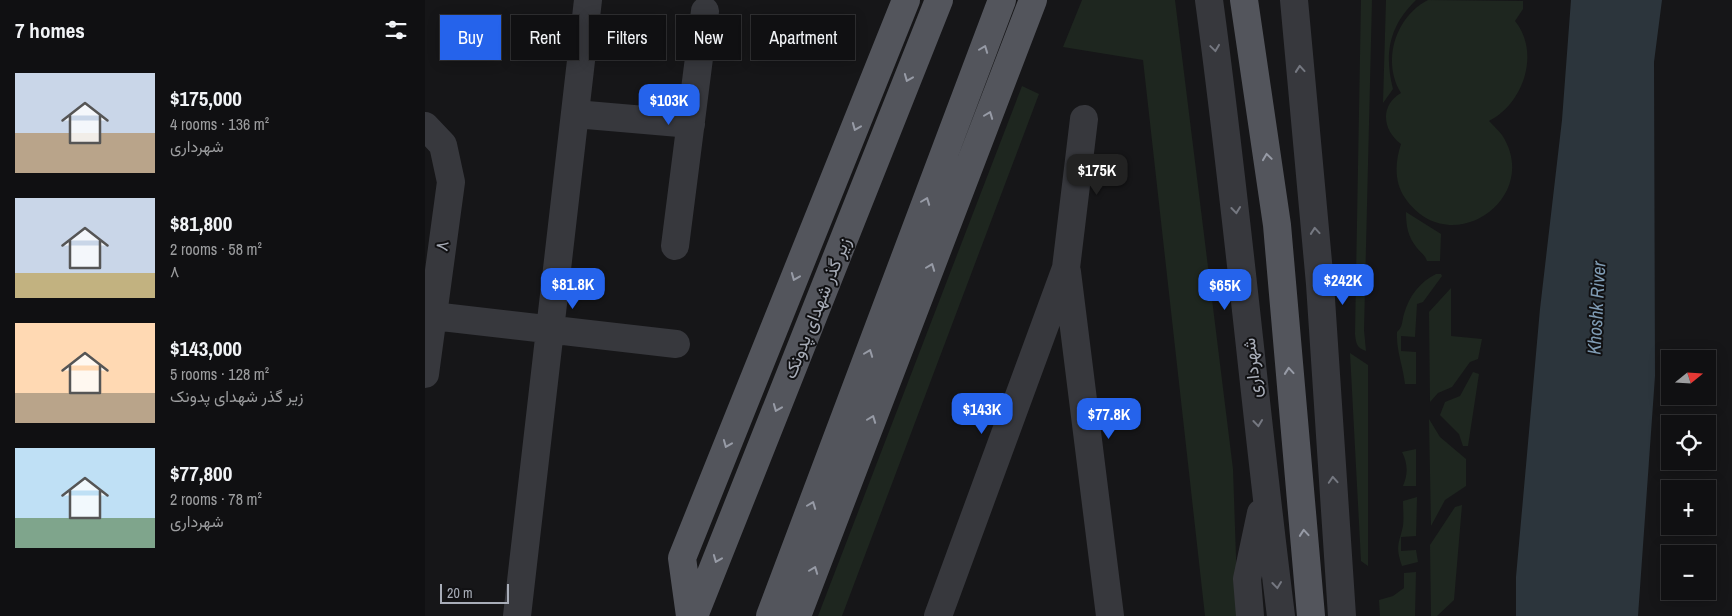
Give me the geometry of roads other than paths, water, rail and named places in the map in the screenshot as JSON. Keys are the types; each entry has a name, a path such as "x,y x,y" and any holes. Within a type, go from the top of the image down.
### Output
{"main road":[{"path":"690,616 682,558 906,0"},
{"name":"زیر گذر شهدای پدونک","path":"694,616 939,0"},
{"path":"770,616 1002,0"},
{"path":"797,616 1033,0"},
{"path":"1244,0 1277,225 1311,616"}],"street":[{"path":"517,616 588,0"},
{"name":"شهرداری","path":"1209,0 1229,152 1265,492 1281,616"},
{"path":"1294,0 1320,284 1342,616"},
{"path":"675,246 705,11"},
{"path":"575,114 691,124"},
{"path":"938,616 1066,268 1085,119"},
{"name":"۸","path":"425,126 443,146 451,182 425,374"},
{"path":"1066,268 1110,616"},
{"path":"433,316 676,344"},
{"path":"1250,616 1247,579 1265,492"}],"water":[{"name":"Khoshk River","path":"1571,0 1662,0 1654,62 1655,376 1638,616 1516,616 1516,577 1540,309 1562,120"}]}
